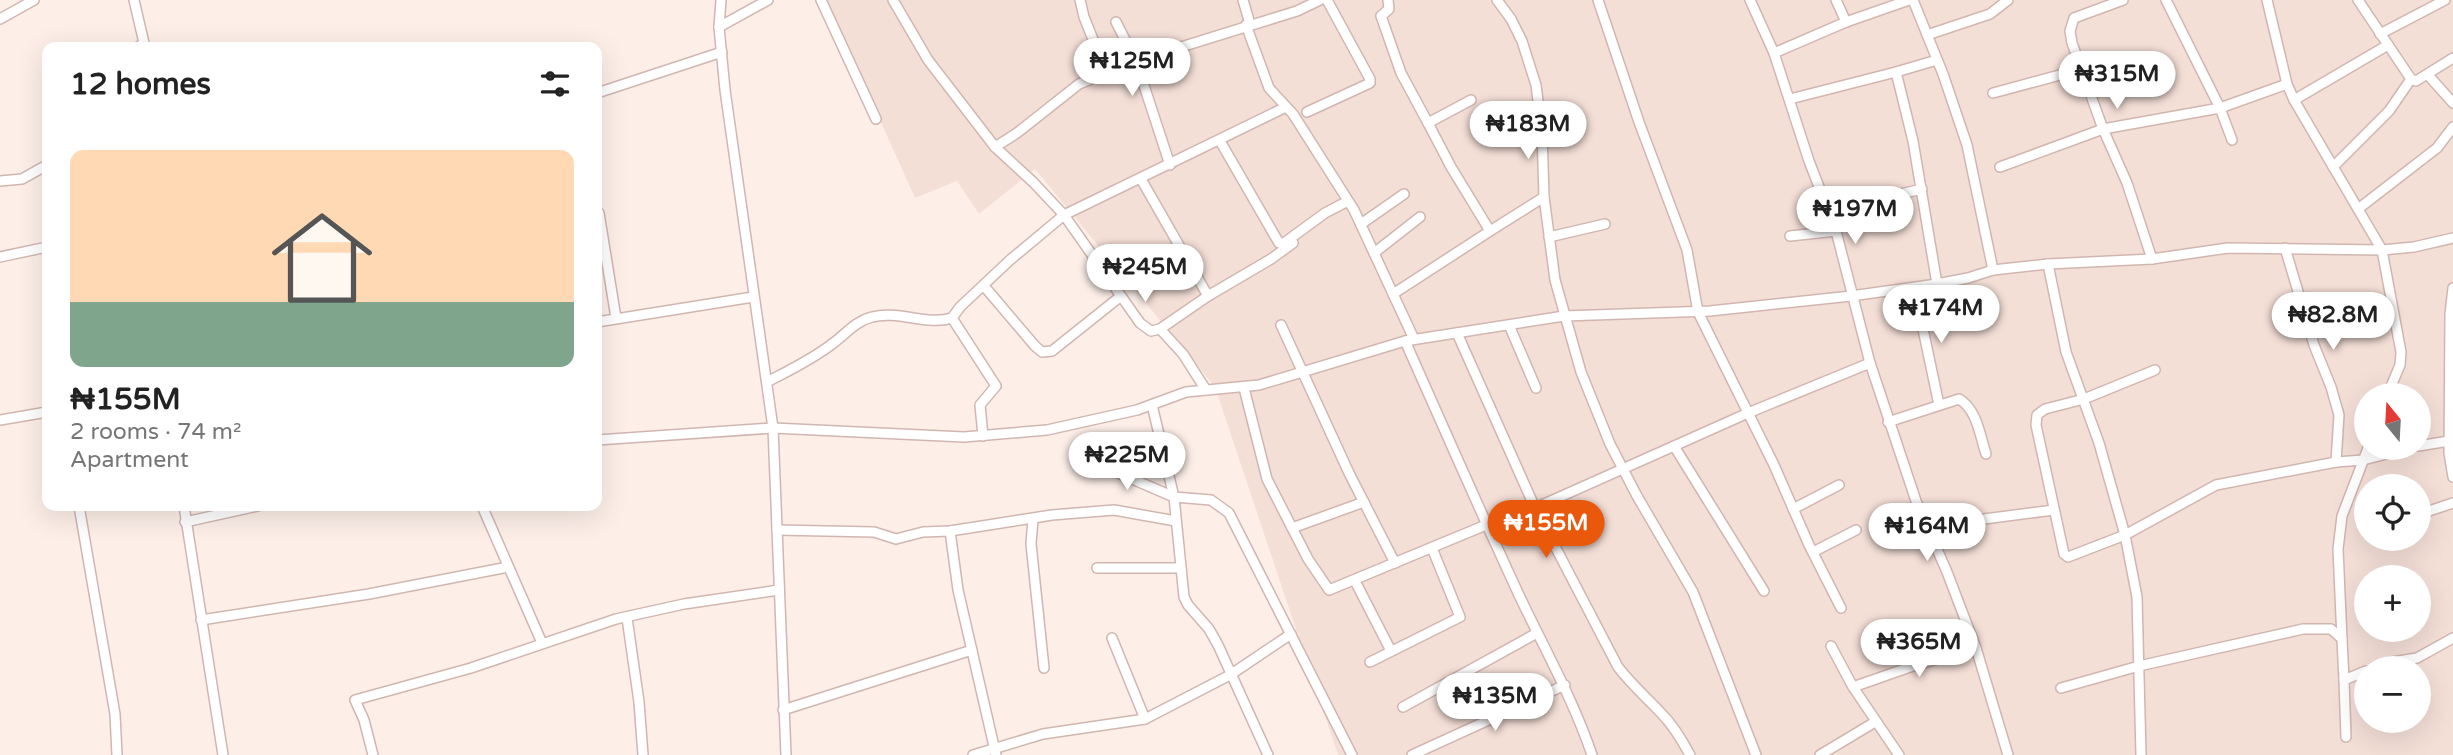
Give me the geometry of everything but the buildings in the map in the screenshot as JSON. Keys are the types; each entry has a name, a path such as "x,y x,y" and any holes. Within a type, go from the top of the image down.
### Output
{"street":[{"path":"0,19 34,0"},
{"path":"134,0 144,42"},
{"path":"721,0 719,27 722,52 753,297 773,428 786,755"},
{"path":"719,27 768,0"},
{"path":"821,0 876,118"},
{"path":"893,0 928,60 995,147 1064,215 1140,323 1151,331 1160,329 1294,242"},
{"path":"1080,0 1106,72"},
{"path":"1243,0 1269,88 1286,107 1348,201 1394,294 1410,340 1486,525 1536,633 1565,685 1592,755"},
{"path":"995,147 1017,133 1079,83 1136,61 1297,10 1320,0"},
{"path":"1307,112 1370,83 1327,0"},
{"path":"1388,0 1389,9 1381,16 1401,74 1451,167 1490,231"},
{"path":"1497,0 1522,41 1536,85 1542,132 1544,197 1555,280 1581,372 1610,444 1693,592 1756,755"},
{"path":"1598,0 1639,122 1687,250 1698,312 1841,608"},
{"path":"1749,0 1774,52 1836,231 1851,296 1888,422 1916,501 1976,648 2008,755"},
{"path":"1836,0 1846,22"},
{"path":"1774,52 1846,22 1911,0 1927,34 1967,145 1993,270"},
{"path":"1927,34 1990,14 2008,0"},
{"path":"2123,0 2074,18 2070,31 2103,129 2127,183 2152,259"},
{"path":"2166,0 2220,108 2232,140"},
{"path":"2267,0 2287,84 2294,100 2382,250 2401,352 2400,365 2392,383"},
{"path":"2358,0 2411,79 2416,81 2453,58"},
{"path":"2380,34 2445,0"},
{"path":"1115,22 1136,61 1170,165"},
{"path":"2294,100 2388,45"},
{"path":"602,91 722,52"},
{"path":"1790,99 1937,60"},
{"path":"1993,93 2082,69"},
{"path":"1896,72 1922,189 1937,284 1923,329 1939,405"},
{"path":"2428,75 2453,103"},
{"path":"2333,167 2389,111 2411,79"},
{"path":"2000,167 2103,129 2220,108 2287,84"},
{"path":"1428,123 1471,100"},
{"path":"766,382 832,345 846,331 865,319 876,316 935,321 952,318 960,307 1010,260 1064,215 1286,107"},
{"path":"2358,209 2437,148 2453,127"},
{"path":"1220,141 1279,243 1284,243 1325,213 1348,201"},
{"path":"0,181 22,179 42,168"},
{"path":"1141,179 1208,296"},
{"path":"1828,211 1922,189"},
{"path":"1361,224 1404,194"},
{"path":"1394,294 1544,197"},
{"path":"1374,253 1420,217"},
{"path":"1549,237 1605,224"},
{"path":"1790,236 1836,231"},
{"path":"602,232 616,318"},
{"path":"602,440 773,428 983,436 1047,429 1153,405 1186,392 1244,387 1304,373 1410,340 1564,316 1698,312 1937,284 1993,270 2048,264 2152,259 2228,248 2382,250 2414,247 2453,238"},
{"path":"0,257 42,248"},
{"path":"2285,248 2314,345 2339,415 2336,462"},
{"path":"2048,264 2066,352 2084,399 2125,535 2137,597 2141,755"},
{"path":"984,286 1042,352 1052,351 1121,296"},
{"path":"2453,288 2450,314 2449,441 2453,477"},
{"path":"602,320 753,297"},
{"path":"952,318 996,386 980,405 983,436"},
{"path":"1509,325 1536,388"},
{"path":"1281,326 1395,563"},
{"path":"1160,329 1183,354 1206,390"},
{"path":"1457,333 1535,508 1618,667 1633,688 1662,714 1677,732 1690,755"},
{"path":"1244,387 1267,479 1308,559 1329,590 1486,525 1535,508 1748,413 1870,363"},
{"path":"2155,370 2084,399 2045,409 2037,415 2036,425 2064,554 2068,557 2125,535 2216,485 2336,462 2362,460 2342,516 2338,549 2346,737"},
{"path":"1888,422 1959,399 1971,410 1986,454"},
{"path":"1153,405 1174,497 1181,568 1188,605 1209,629 1268,755"},
{"path":"0,420 42,413"},
{"path":"2431,444 2449,441"},
{"path":"1674,446 1764,591"},
{"path":"1086,467 1116,472 1174,497 1211,500 1229,513 1352,755"},
{"path":"1793,509 1839,485"},
{"path":"1292,528 1364,502"},
{"path":"2431,510 2453,503"},
{"path":"777,530 874,532 896,539 923,532 950,531 1052,515 1114,510 1176,521"},
{"path":"1984,519 2054,510"},
{"path":"80,511 115,714 117,755"},
{"path":"185,511 223,755"},
{"path":"186,522 236,511"},
{"path":"484,511 542,643"},
{"path":"1033,519 1031,544 1044,668"},
{"path":"1813,552 1856,530"},
{"path":"950,531 958,590 995,751"},
{"path":"1370,662 1460,617 1432,548"},
{"path":"201,620 369,594 508,567"},
{"path":"1097,568 1181,568"},
{"path":"1355,581 1391,651"},
{"path":"373,755 364,720 355,700 471,668 542,643 627,618 684,604 779,590"},
{"path":"627,618 639,702 643,754 631,755"},
{"path":"2061,688 2138,666 2302,629 2331,629 2342,639"},
{"path":"1403,707 1536,633"},
{"path":"973,755 995,751 1043,734 1145,719 1230,675 1291,634"},
{"path":"1112,638 1145,719"},
{"path":"2421,656 2453,638"},
{"path":"1831,646 1853,687 1899,755"},
{"path":"1853,687 1976,648"},
{"path":"783,710 972,650"},
{"path":"2344,680 2354,676"},
{"path":"1412,755 1565,685"},
{"path":"1819,755 1875,722"}],"shaded area":[{"path":"826,0 2453,0 2453,755 1338,755 1215,387 1035,169 979,214 957,181 915,198"}]}
